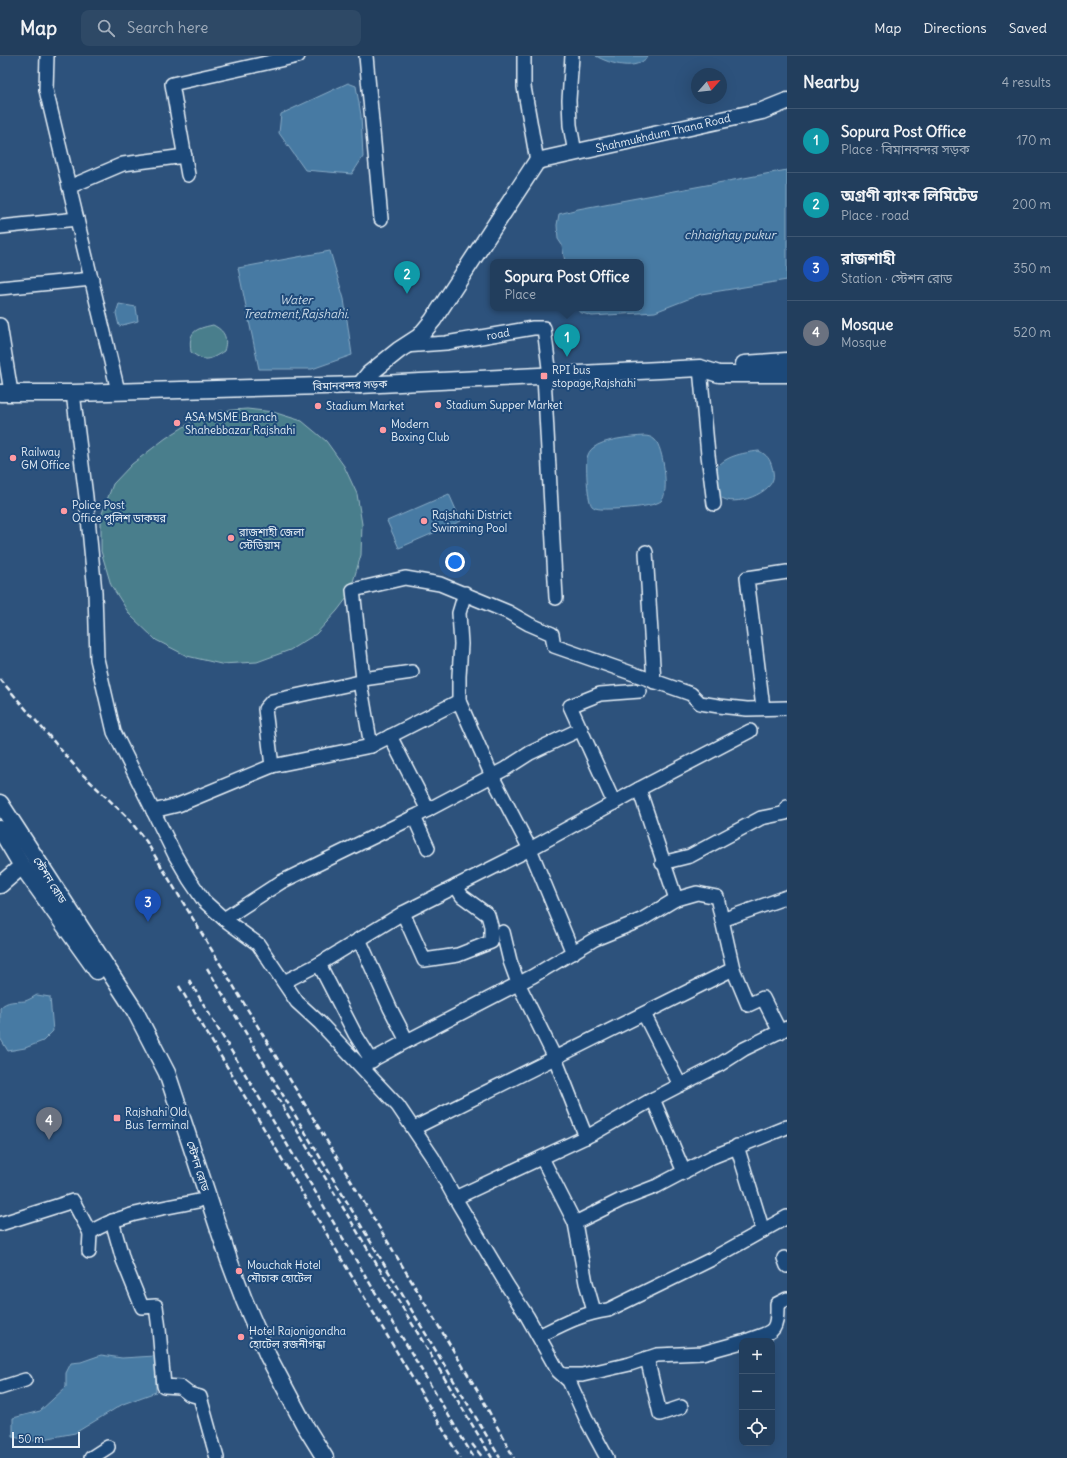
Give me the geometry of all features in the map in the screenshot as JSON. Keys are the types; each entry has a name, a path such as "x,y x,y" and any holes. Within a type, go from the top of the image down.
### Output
{"main road":[{"name":"Shahmukhdum Thana Road","path":"537,161 762,111 787,101"},
{"path":"360,385 369,374 404,346 419,337 433,320 537,161"},
{"name":"বিমানবন্দর সড়ক","path":"5,392 73,393 360,385 700,368 718,365 787,361"},
{"name":"বিমানবন্দর সড়ক","path":"700,368 719,374 787,374"},
{"name":"স্টেশন রোড","path":"0,803 135,1011 167,1073 229,1260 244,1300 268,1356 304,1424 325,1458"},
{"name":"স্টেশন রোড","path":"0,829 22,866 75,939 120,1005 142,1045 164,1092 189,1166 212,1243 234,1300 267,1375 314,1458"},
{"path":"0,885 22,866"}],"street":[{"path":"47,56 46,90 118,391"},
{"path":"188,175 172,84 298,56"},
{"path":"366,56 380,219"},
{"path":"524,56 524,87 537,161"},
{"path":"572,56 569,100 570,125 575,153"},
{"path":"70,187 123,164 185,156"},
{"path":"0,227 77,218"},
{"path":"0,288 92,279"},
{"path":"0,325 5,392"},
{"name":"road","path":"404,346 446,343 533,328 544,328 547,376"},
{"path":"700,368 714,504"},
{"path":"547,376 556,598"},
{"path":"73,393 86,498 95,592 97,659 114,732 153,811 189,880 204,901 224,919 258,944 297,1002 367,1064 414,1128 433,1158 506,1285 539,1336 558,1371 569,1381 588,1423 607,1458"},
{"path":"646,552 654,682"},
{"path":"763,708 747,578 787,572"},
{"path":"372,746 362,681 353,590 405,578 440,584 464,593 508,612 529,624 552,634 554,646 692,694 700,703 747,709 787,708"},
{"path":"464,593 459,614 461,644 459,700 492,776 530,849 572,953"},
{"path":"272,766 265,709 272,701 362,681 412,672"},
{"path":"614,803 570,706 600,694 640,690"},
{"path":"153,811 178,805 272,766 372,746 459,700"},
{"path":"224,919 281,882 428,810 530,754 581,729"},
{"path":"284,982 319,964 403,913 530,849 639,789 750,731"},
{"path":"390,736 428,810"},
{"path":"639,789 662,863 676,900"},
{"path":"662,863 690,856 761,818 786,813 787,807"},
{"path":"414,817 428,848"},
{"path":"403,913 424,960 458,955 491,942 491,926 488,915 462,896 456,886"},
{"path":"367,1064 407,1041 518,983 595,939 641,920 676,900 697,893 716,897 733,969 748,1005 763,998 784,1030 744,1049 719,1065 653,1099 586,1137 455,1198"},
{"path":"722,920 787,897"},
{"path":"503,932 510,961 518,983 555,1058 586,1137"},
{"path":"359,939 390,1008 407,1041"},
{"path":"319,964 355,1034 367,1064"},
{"path":"414,1128 733,969"},
{"path":"644,1014 680,1085"},
{"path":"653,1099 684,1172"},
{"path":"575,1223 621,1200 657,1186 737,1146 787,1127"},
{"path":"737,1146 763,1231"},
{"path":"542,1158 575,1223 586,1283 594,1311"},
{"path":"90,1232 120,1218 198,1200"},
{"path":"1,1221 73,1201 90,1232 89,1252"},
{"path":"539,1336 594,1311 608,1310 712,1260 787,1217"},
{"path":"112,1221 123,1260 142,1307 156,1306 164,1386 180,1387 190,1394 200,1397 216,1458"},
{"path":"756,1338 773,1330 776,1324 776,1304 787,1299"},
{"path":"564,1375 582,1375 630,1364 657,1355 702,1353 739,1343"},
{"path":"648,1358 660,1414 681,1407"},
{"path":"0,1388 26,1380"},
{"path":"90,1458 108,1447"}],"green space":[{"path":"213,325 223,332 226,342 224,351 208,359 200,358 191,352 190,345 192,335 197,330"},
{"name":"রাজশাহী জেলা স্টেডিয়াম","path":"247,409 273,412 302,421 326,441 344,466 357,494 362,524 361,555 352,585 353,590 337,611 316,634 290,650 257,662 221,664 187,656 156,640 130,615 111,585 101,551 101,516 113,484 132,464 166,438 198,418 220,411"}],"water":[{"path":"596,56 648,56 637,64 623,65 608,62"},
{"path":"348,83 356,86 361,115 363,157 352,174 305,170 279,133 281,114"},
{"name":"chhaighay pukur","path":"787,170 787,280 701,294 655,312 592,316 579,312 644,311 644,259 564,259 562,245 558,239 557,225 559,214 578,209"},
{"name":"Water Treatment,Rajshahi.","path":"330,251 344,299 352,355 312,369 259,369 238,268"},
{"path":"119,304 136,307 138,321 119,326 116,313"},
{"path":"644,436 653,438 658,444 661,452 665,480 664,497 661,501 651,505 629,508 598,509 592,506 590,503 587,483 587,458 590,451 604,442"},
{"path":"759,451 769,459 771,464 773,479 770,485 756,495 739,501 723,499 718,494 715,484 713,473 717,467 733,456"},
{"name":"Rajshahi District Swimming Pool","path":"449,494 461,521 399,548 387,521"},
{"path":"37,995 50,997 53,1031 43,1041 25,1048 8,1051 0,1038 0,1008 3,1005 25,1001"},
{"path":"101,1355 122,1358 155,1356 156,1392 123,1404 75,1433 33,1441 13,1437 13,1418 40,1411 66,1387 66,1373 71,1363 81,1362"}],"railway":[{"path":"0,679 80,772 127,817 146,841 479,1393 514,1458"},
{"path":"207,968 500,1458"},
{"path":"189,980 474,1458"},
{"path":"179,986 460,1458"},
{"path":"273,1090 492,1458"},
{"path":"472,1444 483,1458"}],"place":[{"name":"অগ্রণী ব্যাংক লিমিটেড","path":"407,294"},
{"name":"Sopura Post Office","path":"567,357"},
{"name":"RPI bus stopage,Rajshahi","path":"544,376"},
{"name":"Stadium Supper Market","path":"438,405"},
{"name":"Stadium Market","path":"318,406"},
{"name":"ASA MSME Branch Shahebbazar Rajshahi","path":"177,423"},
{"name":"Modern Boxing Club","path":"383,430"},
{"name":"Railway GM Office","path":"13,458"},
{"name":"Police Post Office পুলিশ ডাকঘর","path":"64,511"},
{"name":"Rajshahi District Swimming Pool","path":"424,521"},
{"name":"রাজশাহী জেলা স্টেডিয়াম","path":"231,538"},
{"name":"রাজশাহী","path":"148,922"},
{"name":"Rajshahi Old Bus Terminal","path":"117,1118"},
{"name":"Mosque","path":"49,1140"},
{"name":"Mouchak Hotel মৌচাক হোটেল","path":"239,1271"},
{"name":"Hotel Rajonigondha হোটেল রজনীগন্ধা","path":"241,1337"}]}
